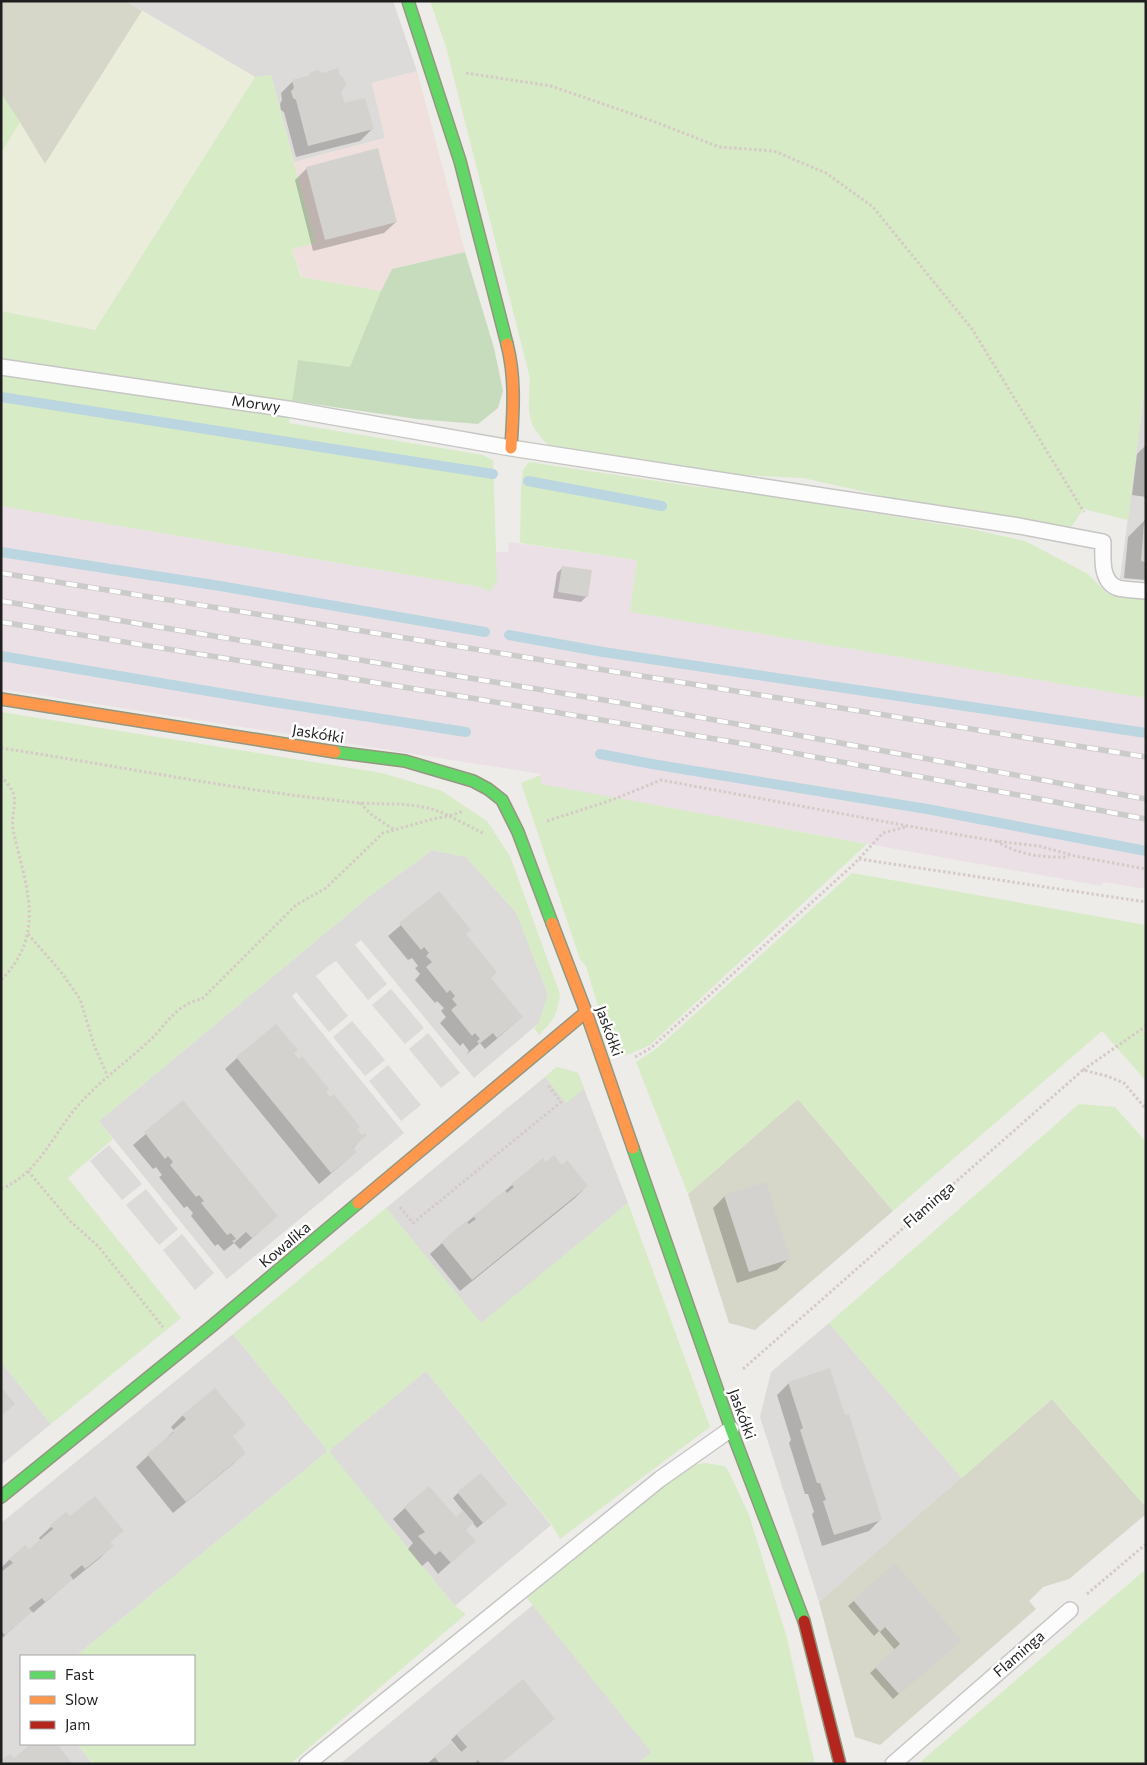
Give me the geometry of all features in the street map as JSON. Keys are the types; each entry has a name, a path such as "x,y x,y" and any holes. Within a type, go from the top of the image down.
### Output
{"street":[{"path":"408,1 460,161 512,362 514,400 511,448"},
{"name":"Jaskółki","path":"1,699 343,754 405,761 473,781 488,789 502,800 518,832 586,1012 731,1429 808,1631 840,1764"},
{"name":"Kowalika","path":"1,1497 181,1351 586,1012"}],"lane":[{"name":"Morwy","path":"1,367 288,409 511,448 1019,526 1103,542"},
{"path":"1103,542 1103,569 1108,581 1117,588 1146,591"},
{"path":"307,1764 660,1479 731,1429"},
{"name":"Flaminga","path":"893,1764 1070,1610"}],"path":[{"path":"431,68 550,86 658,123 719,147 774,151 826,173 873,207 972,329 1103,542"},
{"path":"1,748 80,760 193,781 360,803 421,806 435,809 491,837"},
{"path":"1,776 14,794 12,819 27,885 30,910 28,934 22,954 12,969 1,980"},
{"path":"518,832 612,800 661,780 908,826 995,841 1039,846 1075,856 1146,869"},
{"path":"1,1189 12,1184 28,1172 45,1153 75,1110 107,1076 156,1036 170,1018 185,1005 204,998 296,905 326,888 383,833 478,807 488,789"},
{"path":"360,803 372,815 394,830"},
{"path":"606,1068 631,1060 651,1048 846,872 883,833 908,826"},
{"path":"995,841 1008,849 1026,854 1058,857 1075,856"},
{"path":"858,859 1146,902"},
{"path":"28,934 61,972 80,999 94,1045 107,1076"},
{"name":"Flaminga","path":"718,1391 1084,1070 1146,1026"},
{"path":"381,1184 413,1223 561,1102 529,1061"},
{"path":"1084,1070 1108,1076 1124,1083 1146,1109"},
{"path":"28,1172 71,1222 98,1246 181,1351"},
{"path":"1070,1610 1146,1544"}],"shaded area":[{"path":"1,1 126,1 142,11 45,164 1,93"},
{"path":"126,1 393,1 417,71 372,83 385,138 294,162 271,75 255,77"},
{"path":"417,71 465,252 392,269 381,291 302,277 292,248 315,242 294,162 385,138 372,83"},
{"path":"1146,378 1146,581 1120,579"},
{"path":"1,506 480,587 479,552 509,552 508,542 637,560 630,612 1146,698 1146,889 1103,882 1101,886 598,795 541,784 541,774 1,689"},
{"path":"432,850 466,857 516,912 548,994 539,1023 474,1078 361,940 355,945 387,984 368,1000 336,961 316,976 348,1016 329,1032 296,992 292,996 404,1133 227,1279 99,1121 371,895"},
{"path":"391,989 424,1028 405,1044 372,1005"},
{"path":"352,1021 385,1060 365,1076 333,1037"},
{"path":"428,1033 460,1073 441,1088 409,1049"},
{"path":"388,1065 421,1105 401,1121 369,1081"},
{"path":"557,1067 578,1073 628,1203 481,1324 386,1208"},
{"path":"798,1099 893,1211 755,1330 729,1323 688,1194"},
{"path":"109,1145 142,1184 122,1200 90,1161"},
{"path":"146,1189 178,1229 159,1245 126,1205"},
{"path":"182,1234 214,1273 195,1290 163,1250"},
{"path":"829,1323 962,1478 819,1602 760,1417 771,1372"},
{"path":"233,1334 328,1451 77,1655 20,1655 20,1745 78,1745 93,1764 1,1764 1,1523"},
{"path":"1,1362 51,1424 1,1465"},
{"path":"426,1371 551,1525 455,1606 328,1451"},
{"path":"1052,1399 1146,1507 1146,1514 1069,1579 1043,1587 1029,1601 1036,1609 880,1745 855,1737 819,1602"},
{"path":"533,1605 652,1752 638,1764 340,1764"}],"green space":[{"path":"430,1 1146,1 1146,378 1128,520 1083,509 1072,526 1061,531 914,509 879,495 803,478 701,473 549,445 535,430 532,422 529,406 530,378 446,47"},
{"path":"142,11 255,77 95,330 1,311 1,153 20,122 45,164"},
{"path":"271,75 315,243 292,249 301,277 381,291 350,368 298,360 289,423 483,455 493,460 497,581 490,592 480,587 1,506 1,311 95,330 255,77"},
{"path":"1,93 20,122 1,153"},
{"path":"465,252 494,348 503,391 498,408 478,424 417,419 292,401 298,360 350,367 392,269"},
{"path":"529,462 697,487 773,493 824,505 971,529 1025,541 1088,574 1108,594 1146,599 1146,698 630,612 637,560 520,543 523,470"},
{"path":"1,712 382,773 442,791 487,821 510,856 560,994 554,1017 539,1035 534,1028 539,1023 548,994 516,912 466,857 432,850 371,895 99,1121 113,1139 68,1178 181,1318 51,1424 1,1362"},
{"path":"541,775 541,784 867,844 650,1045 630,1054 615,1057 586,966 580,959 521,783"},
{"path":"852,873 1146,925 1146,1081 1102,1031 893,1211 798,1099 688,1194 636,1062 656,1049"},
{"path":"557,1067 578,1073 584,1089 566,1103 545,1077"},
{"path":"1079,1104 1115,1107 1146,1142 1146,1507 1052,1399 962,1478 829,1323"},
{"path":"628,1203 710,1427 560,1539 551,1524 426,1371 329,1451 455,1606 466,1614 290,1764 93,1764 78,1745 195,1745 195,1655 77,1655 328,1451 233,1334 386,1208 481,1323"},
{"path":"705,1463 725,1466 749,1515 787,1638 815,1764 638,1764 651,1752 527,1598 675,1476 693,1465"},
{"path":"1146,1569 1146,1764 918,1764"}],"building":[{"path":"338,68 346,85 341,92 345,103 365,98 374,129 308,146 296,100 293,98 291,91 294,88 292,80 308,76 311,72 318,70 322,73"},
{"path":"378,148 397,222 325,240 306,167"},
{"path":"1144,523 1146,523 1146,562 1141,561"},
{"path":"562,566 592,570 588,597 558,592"},
{"path":"439,891 471,930 466,934 497,972 491,978 523,1017 497,1038 493,1033 479,1044 477,1041 480,1039 475,1033 472,1036 451,1010 457,1005 452,999 455,996 450,990 447,993 426,967 432,962 426,956 429,953 424,947 421,950 399,923"},
{"path":"276,1024 298,1050 294,1053 299,1059 302,1056 329,1089 326,1092 330,1097 334,1094 360,1127 357,1129 362,1135 365,1133 367,1135 353,1147 357,1152 331,1173 236,1057"},
{"path":"183,1100 278,1216 252,1238 246,1232 234,1243 232,1241 236,1239 231,1233 227,1235 201,1203 204,1201 199,1195 196,1197 170,1165 173,1162 168,1156 165,1159 144,1132"},
{"path":"554,1155 562,1165 567,1160 588,1186 472,1280 441,1242 466,1221 469,1224 476,1219 473,1216 505,1190 507,1193 514,1187 511,1184 543,1158 546,1162"},
{"path":"766,1182 790,1259 749,1272 724,1195"},
{"path":"830,1368 845,1415 849,1414 882,1520 834,1535 823,1501 826,1500 820,1483 817,1483 800,1430 803,1428 788,1382"},
{"path":"1,1387 15,1404 1,1416"},
{"path":"215,1388 246,1425 233,1436 246,1453 186,1502 147,1454 174,1432 172,1431 186,1419 182,1415"},
{"path":"481,1473 507,1504 483,1523 457,1492"},
{"path":"429,1486 456,1517 463,1510 474,1523 465,1529 476,1541 451,1563 440,1551 435,1555 418,1536 425,1532 404,1507"},
{"path":"95,1496 124,1531 110,1542 114,1546 85,1569 82,1565 70,1575 73,1579 45,1602 42,1598 29,1608 32,1612 5,1635 1,1631 1,1572 13,1563 9,1559 25,1545 29,1549 53,1529 50,1525 66,1512 70,1516"},
{"path":"895,1563 962,1641 899,1694 875,1667 900,1644 885,1627 880,1632 853,1600"},
{"path":"523,1679 555,1719 500,1764 481,1764 478,1760 474,1764 440,1764 434,1756 451,1742 460,1753 467,1747 456,1734"},
{"path":"30,1745 58,1745 73,1764 1,1764 1,1760 10,1754 14,1758"}],"waterway":[{"path":"1,397 493,474"},
{"path":"528,481 662,506"},
{"path":"1,552 220,586 485,632"},
{"path":"509,635 603,652 1146,733"},
{"path":"1,656 267,701 466,732"},
{"path":"600,754 927,809 1146,851"}],"railway":[{"path":"1,573 1146,757"},
{"path":"1,601 622,703 1146,799"},
{"path":"1,622 751,745 1146,819"}],"traffic: fast":[{"path":"408,1 460,161 507,344"},
{"path":"335,752 405,761 473,781 488,789 502,800 518,832 552,923"},
{"path":"633,1148 731,1429 804,1621"},
{"path":"1,1497 212,1326 358,1203"}],"traffic: slow":[{"path":"507,344 513,383 511,448"},
{"path":"1,699 335,752"},
{"path":"552,923 586,1012 633,1148"},
{"path":"358,1203 586,1012"}],"traffic: jam":[{"path":"804,1621 840,1764"}]}
